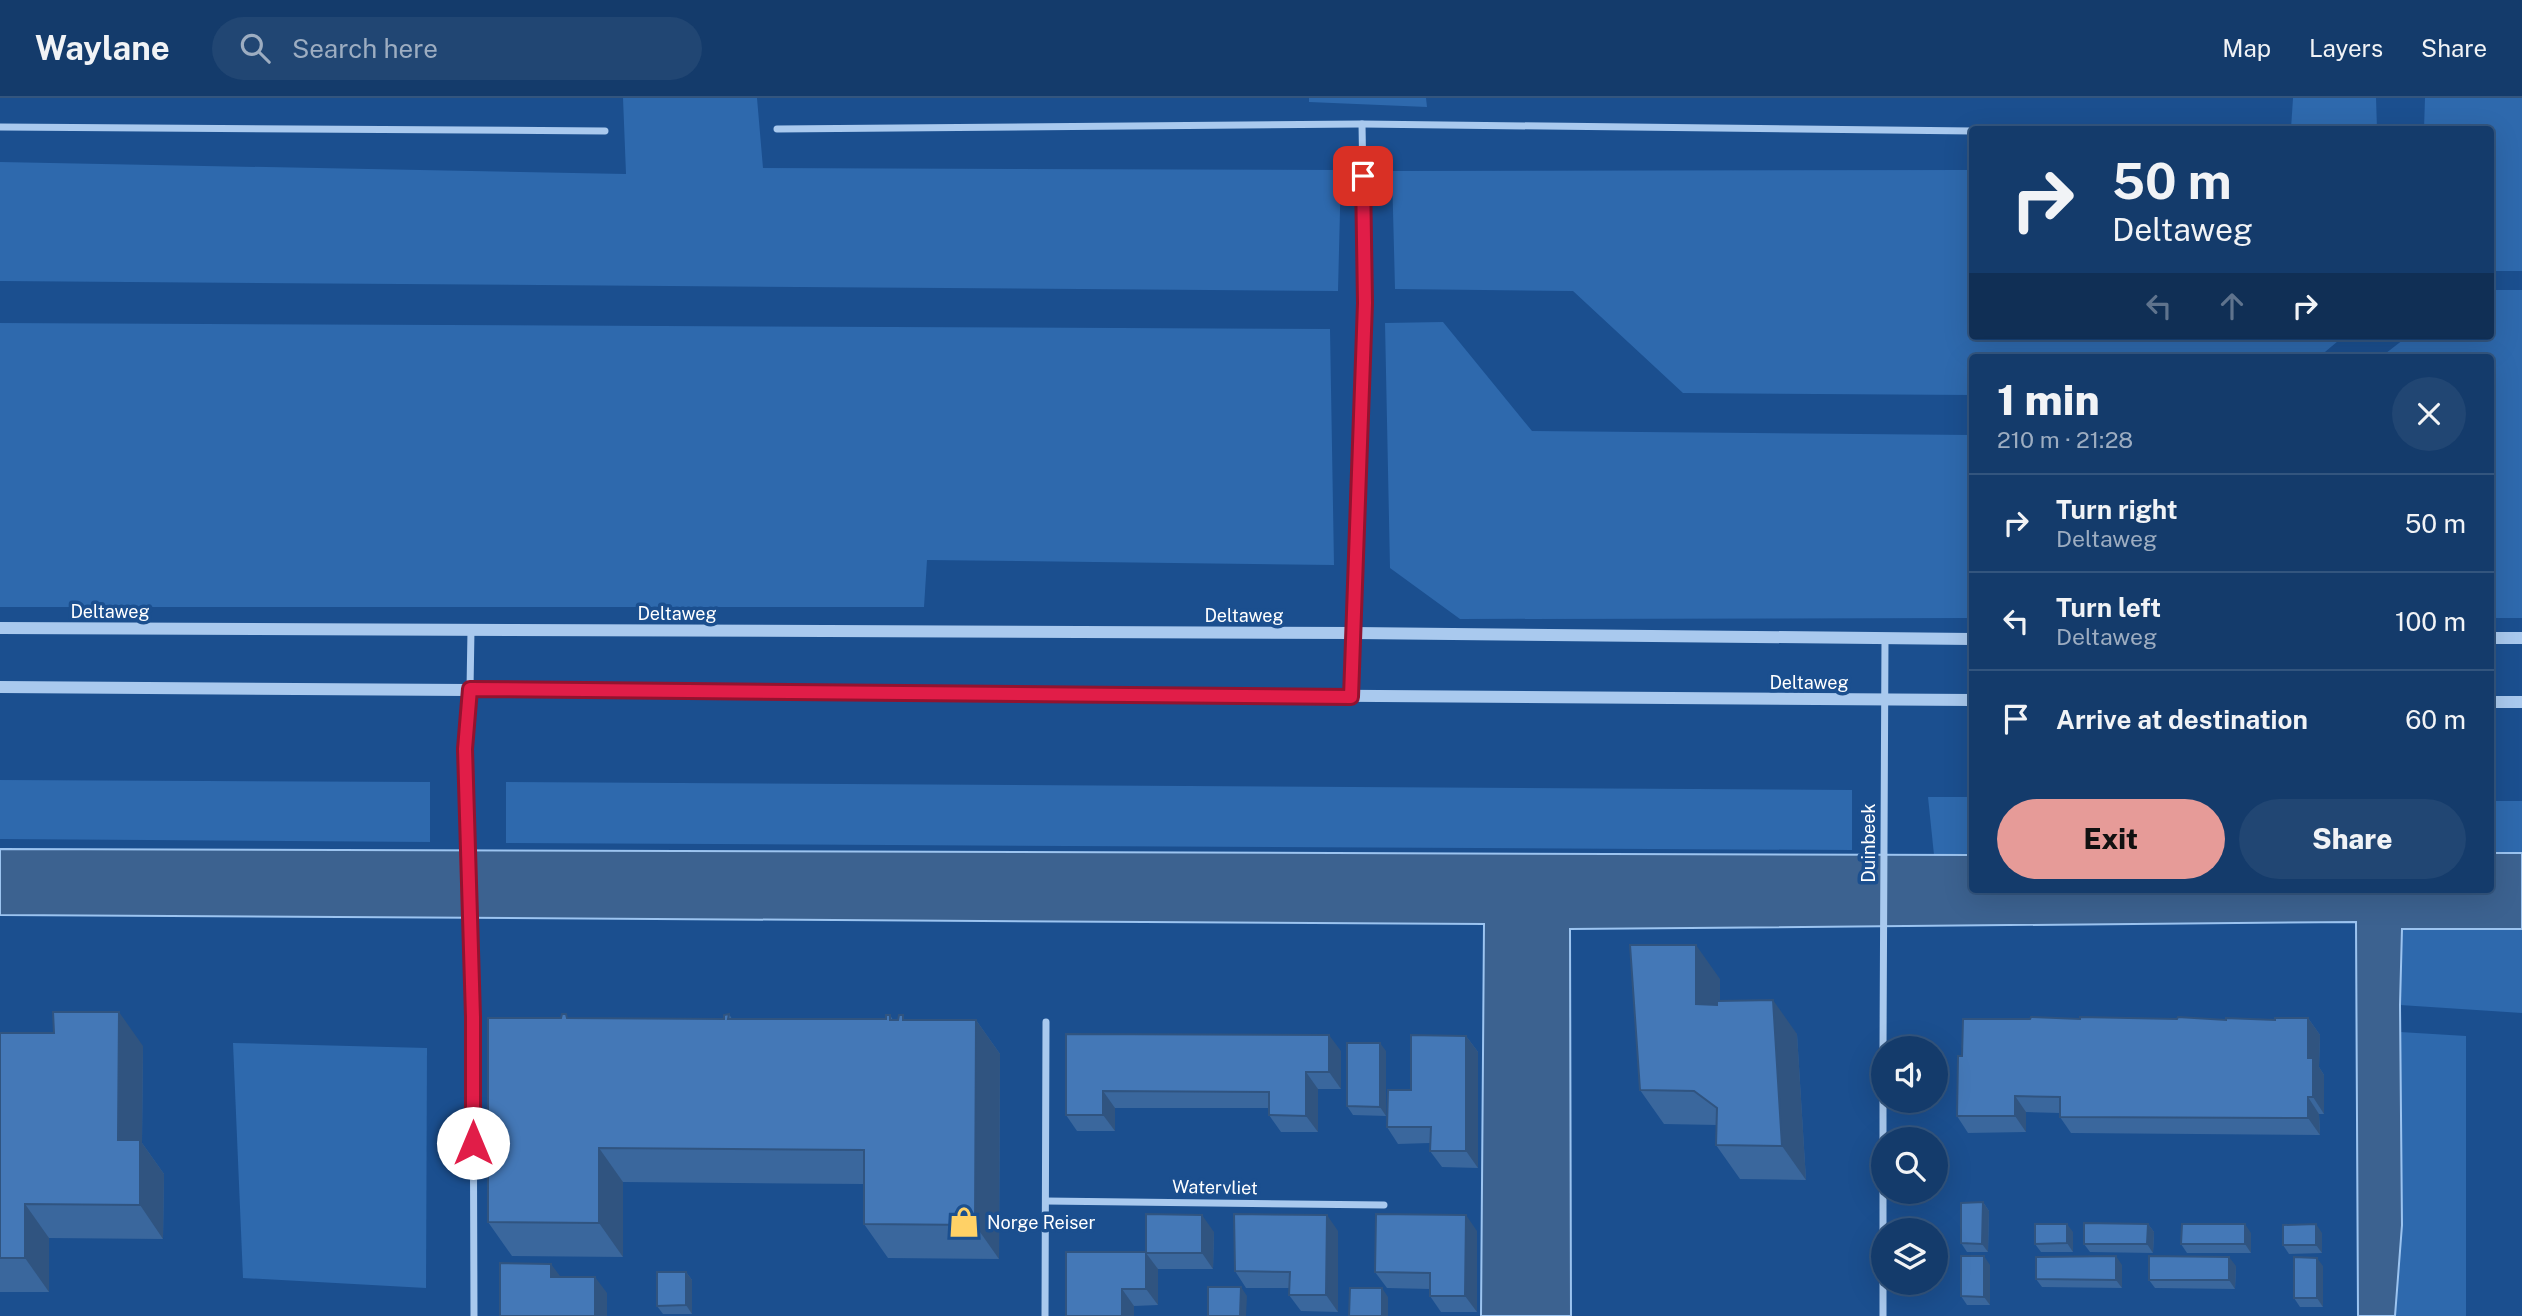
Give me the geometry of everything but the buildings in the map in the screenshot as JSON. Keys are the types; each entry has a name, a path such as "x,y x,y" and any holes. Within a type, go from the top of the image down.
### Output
{"street":[{"path":"1351,697 1365,303 1362,124"},
{"path":"777,129 1362,124 1969,131"},
{"path":"0,127 605,131"},
{"name":"Deltaweg","path":"0,628 1354,633 1969,639"},
{"path":"471,630 465,749 473,1017 474,1316"},
{"path":"2494,638 2522,638"},
{"name":"Duinbeek","path":"1883,1036 1885,639"},
{"name":"Deltaweg","path":"0,687 1969,700"},
{"path":"2494,702 2522,702"},
{"path":"1045,1316 1046,1022"},
{"name":"Watervliet","path":"1046,1201 1384,1205"},
{"path":"1883,1295 1883,1316"}],"shaded area":[{"path":"623,98 757,98 763,168 1341,170 1338,291 0,281 0,162 626,174"},
{"path":"1309,98 1426,98 1427,107 1309,102"},
{"path":"2293,98 2376,98 2377,126 2291,126"},
{"path":"2425,98 2522,98 2522,271 2494,271 2494,126 2424,126"},
{"path":"1969,170 1969,340 2339,340 2323,354 1969,354 1969,395 1683,393 1573,291 1395,289 1392,171"},
{"path":"2494,290 2522,290 2522,618 2494,618 2494,354 2385,354 2403,340 2494,340"},
{"path":"1443,322 1532,431 1969,435 1969,618 1460,619 1390,568 1385,323"},
{"path":"0,323 1330,329 1334,565 927,560 924,607 0,607"},
{"path":"0,780 430,782 430,842 0,839"},
{"path":"506,782 1852,790 1852,850 506,843"},
{"path":"1928,797 1969,797 1969,855 1934,855"},
{"path":"2494,801 2522,801 2522,853 2494,853"},
{"path":"0,849 1969,855 1969,893 2494,893 2494,853 2522,853 2522,929 2402,929 2402,1225 2395,1316 2358,1316 2356,922 1570,929 1571,1316 1481,1316 1484,924 0,915"},
{"path":"2402,928 2522,929 2522,1013 2400,1005"},
{"path":"2400,1032 2466,1036 2466,1316 2392,1316"},
{"path":"233,1043 427,1048 426,1288 243,1278"}],"place":[{"name":"Norge Reiser","path":"964,1222"}],"route":[{"path":"473,1143 473,1017 465,749 470,689 1351,697 1365,303 1363,176"}]}
